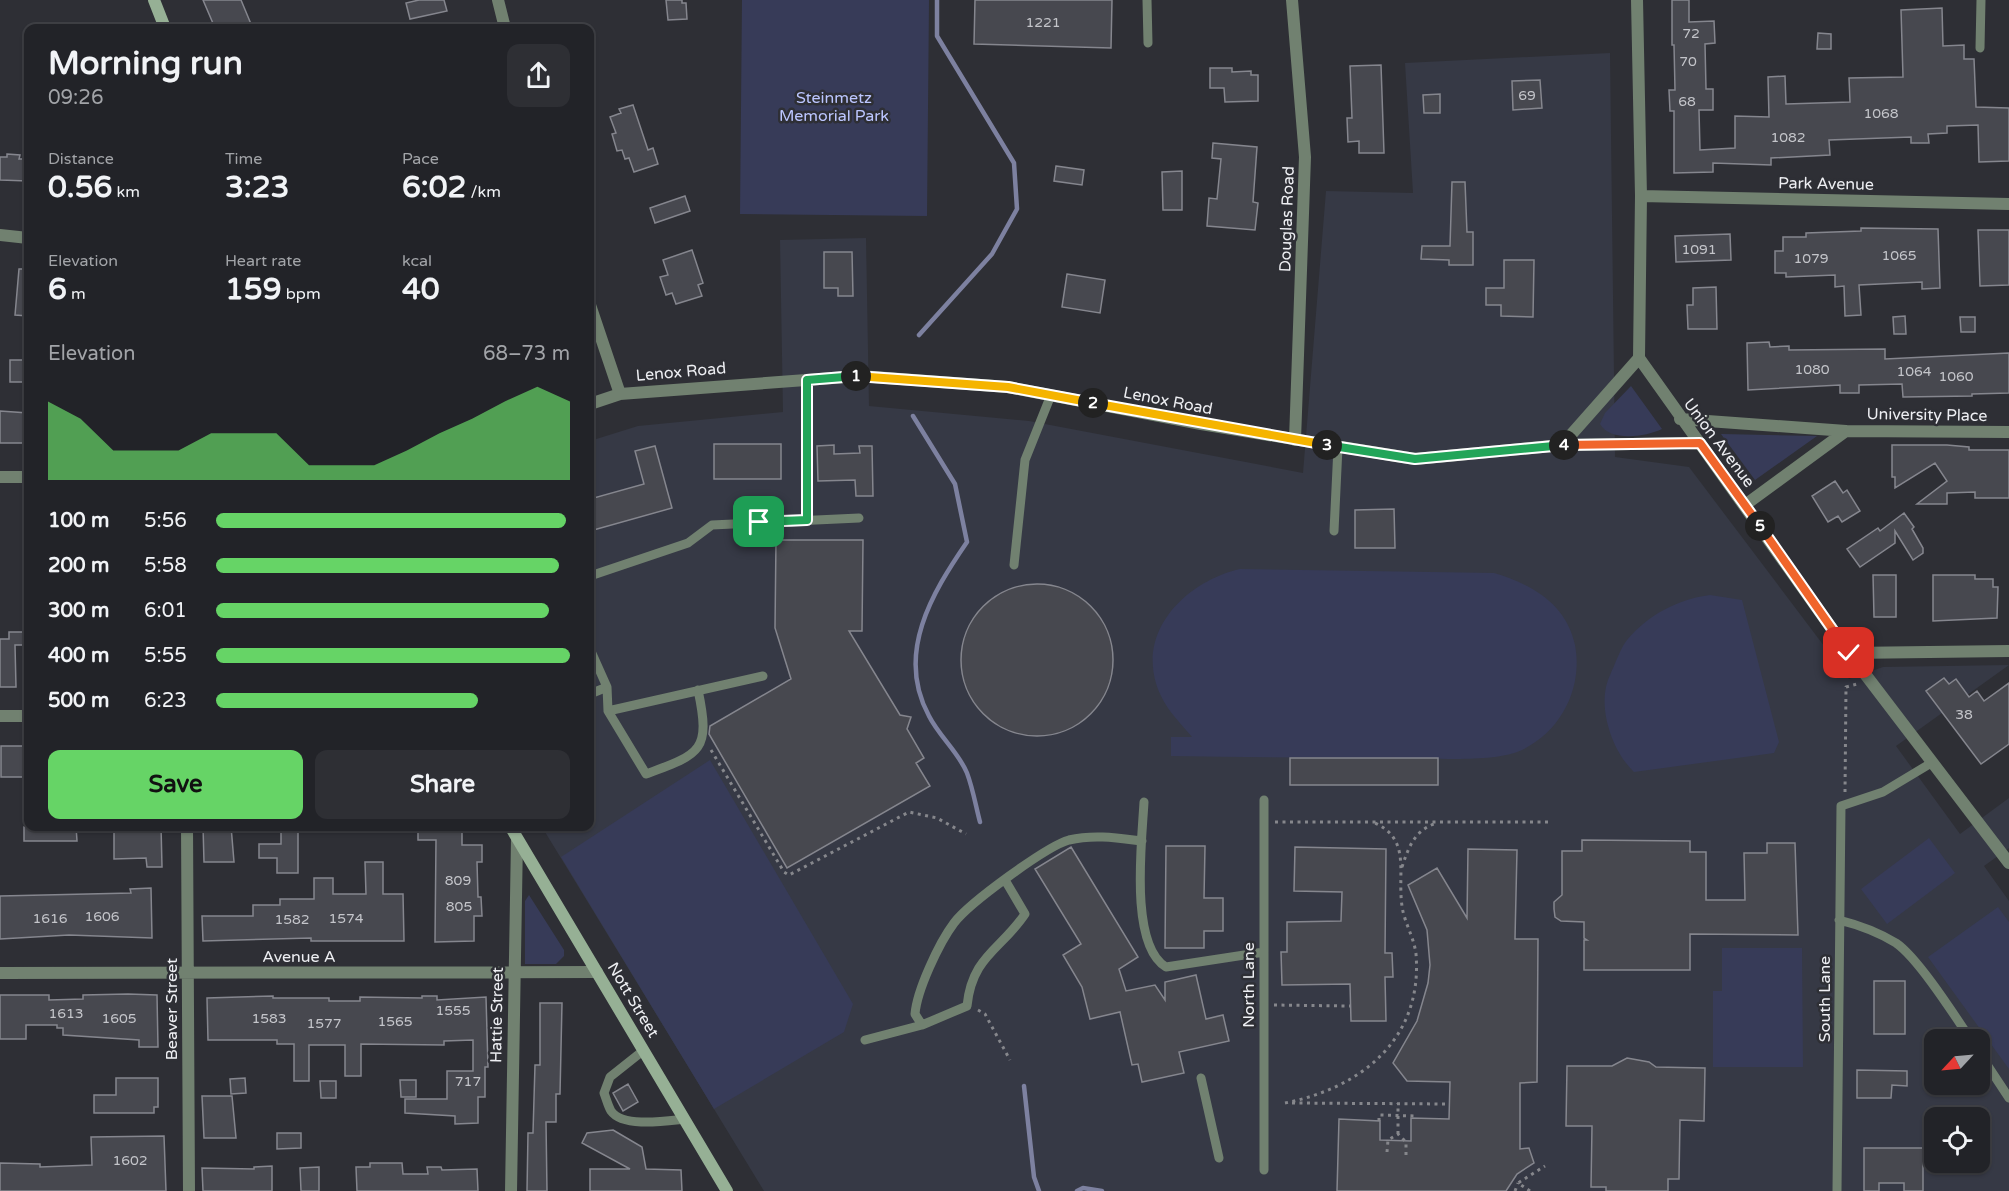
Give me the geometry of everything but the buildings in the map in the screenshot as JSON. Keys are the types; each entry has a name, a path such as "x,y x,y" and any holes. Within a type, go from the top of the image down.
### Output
{"main road":[{"path":"154,0 163,24"},
{"name":"Nott Street","path":"513,831 727,1191"}],"street":[{"path":"498,0 504,24"},
{"name":"Douglas Road","path":"1292,0 1305,157 1295,440"},
{"path":"1562,445 1639,358 1641,196 1637,0"},
{"name":"Park Avenue","path":"1641,196 2009,204"},
{"path":"0,235 24,238"},
{"path":"594,317 620,394"},
{"name":"Union Avenue","path":"1639,358 1849,653 2009,863"},
{"name":"Lenox Road","path":"594,403 620,394 860,376 1008,387 1295,440 1415,459 1562,445 1700,443"},
{"name":"University Place","path":"1680,418 1845,431 2009,432"},
{"name":"University Place","path":"1745,505 1845,431"},
{"path":"0,477 24,477"},
{"path":"1849,653 2009,651"},
{"path":"0,716 24,716"},
{"name":"Beaver Street","path":"187,831 189,1191"},
{"name":"Hattie Street","path":"511,1191 517,839"},
{"name":"Avenue A","path":"0,973 513,974 597,972"}],"lane":[{"path":"1147,0 1148,43"},
{"path":"1980,48 1981,0"},
{"path":"807,380 807,520"},
{"path":"1014,566 1025,460 1051,395"},
{"path":"1334,531 1338,447"},
{"path":"594,575 688,543 712,525 859,518"},
{"path":"594,659 607,687 608,711 646,774 689,758 702,743 704,717 698,690"},
{"path":"608,711 763,676"},
{"path":"594,692 607,687"},
{"path":"1843,806 1883,792 1933,762"},
{"name":"North Lane","path":"1264,800 1264,1170"},
{"path":"1144,802 1141,902 1150,948 1158,962 1166,967 1264,952"},
{"name":"South Lane","path":"1837,1191 1839,920 1843,806"},
{"path":"922,1025 915,1014 917,995 955,922 1005,880 1067,840 1096,836 1142,841"},
{"path":"866,1041 922,1025 967,1006 969,989 982,960 1025,914 1005,880"},
{"path":"1839,920 1862,926 1898,945 1943,999 1963,1029"},
{"path":"644,1050 610,1077 604,1093 612,1112 623,1120 652,1123 684,1119"},
{"path":"1990,1069 2009,1098"},
{"path":"1201,1078 1219,1158"}],"path":[{"path":"1843,806 1846,687 1870,681"},
{"path":"702,735 784,872 789,875 909,812 937,818 966,834"},
{"path":"1264,822 1552,822"},
{"path":"1285,1103 1308,1099 1351,1080 1388,1049 1405,1021 1412,1003 1416,968 1412,937 1402,908 1400,850 1387,828 1373,822"},
{"path":"1401,869 1411,842 1419,833 1438,822"},
{"path":"1264,1005 1350,1006"},
{"path":"967,1006 985,1014 1010,1060"},
{"path":"1398,1103 1398,1134 1406,1142 1406,1155"},
{"path":"1263,1104 1449,1104"},
{"path":"1379,1120 1379,1115 1416,1116 1416,1118"},
{"path":"1387,1152 1388,1140 1398,1134"},
{"path":"1515,1191 1518,1183 1545,1166"},
{"path":"1518,1183 1530,1191"}],"shaded area":[{"path":"1610,53 1615,457 1689,467 1849,679 1883,667 2009,665 1896,746 1960,834 2009,798 2009,848 1984,866 2009,901 2009,1191 764,1191 544,831 594,831 594,440 638,426 783,412 780,240 866,238 869,406 1029,421 1303,473 1326,191 1413,193 1405,63"}],"green space":[{"name":"Steinmetz Memorial Park","path":"742,0 929,0 927,216 740,214"},
{"path":"1631,386 1662,429 1638,436 1620,436 1605,430 1600,424 1605,413"},
{"path":"1721,434 1817,436 1755,480"},
{"path":"1240,569 1494,573 1508,578 1545,597 1564,618 1575,645 1577,661 1572,692 1558,720 1536,742 1522,750 1496,757 1447,759 1171,756 1171,737 1192,737 1161,696 1154,674 1153,652 1158,632 1169,614 1183,599 1200,586 1219,576"},
{"path":"1710,595 1742,600 1779,742 1774,753 1634,772 1620,755 1610,733 1605,709 1609,677 1627,640 1644,623 1675,604"},
{"path":"710,760 853,1004 844,1032 714,1109 561,857"},
{"path":"1929,838 1955,873 1887,924 1861,889"},
{"path":"529,895 564,950 564,956 556,964 525,964 525,901"},
{"path":"1998,907 2009,922 2009,1069 1990,1043 1990,1029 1980,1029 1928,957"},
{"path":"1722,948 1802,948 1803,1067 1713,1067 1713,991 1722,991"}],"waterway":[{"path":"919,335 992,254 1017,209 1014,163 937,36 937,0"},
{"path":"913,416 955,484 967,542 942,582 922,625 917,647 916,670 919,693 933,723 959,758 967,773 980,822"},
{"path":"1024,1086 1034,1177 1039,1191"},
{"path":"1077,1191 1083,1188 1102,1191"}],"route":[{"path":"759,522 807,520 807,380 860,376 1008,387 1201,424 1415,459 1562,445 1700,443 1849,653"}]}
